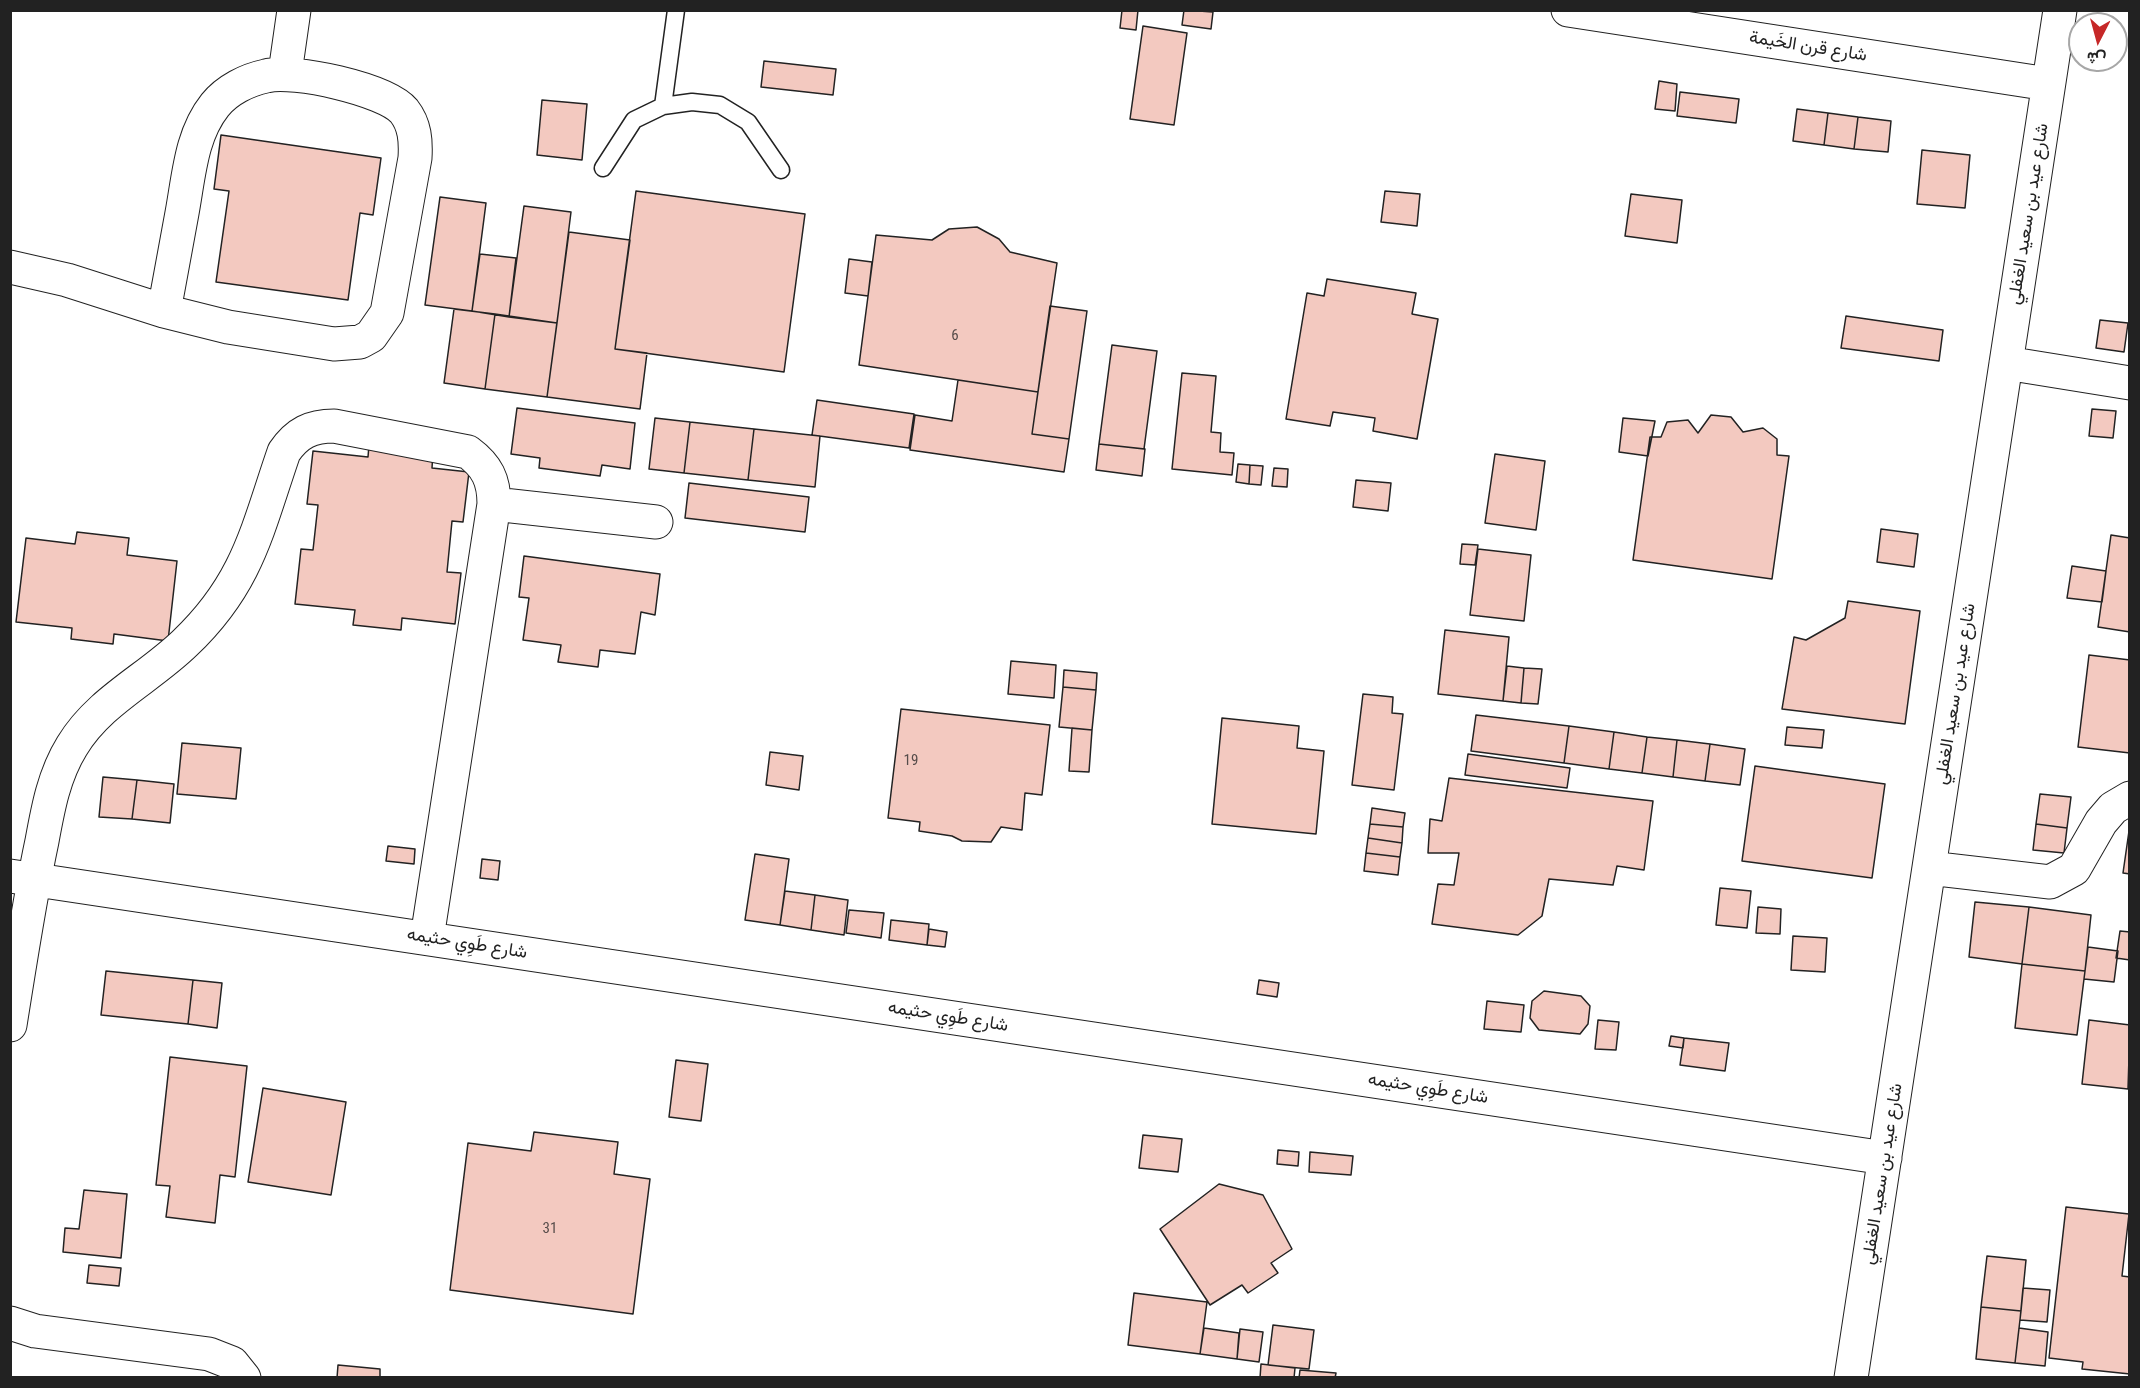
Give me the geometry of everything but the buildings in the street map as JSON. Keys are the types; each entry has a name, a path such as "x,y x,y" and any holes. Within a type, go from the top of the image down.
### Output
{"street":[{"path":"285,73 294,10"},
{"name":"شارع قرن الخَيمة","path":"1568,10 1631,15 2048,84"},
{"name":"شارع عيد بن سعيد الغفلي","path":"1851,1377 2060,10"},
{"path":"10,267 67,280 164,311 228,327 334,344 360,342 371,336 387,313 416,158 416,140 411,123 404,111 380,93 285,73 248,81 231,91 217,103 202,125 193,151 164,311"},
{"path":"2006,363 2130,383"},
{"path":"10,1024 22,877 55,781 73,744 91,720 112,700 162,664 187,642 227,594 248,559 284,452 292,440 318,426 334,426 460,450 480,461 489,474 494,488 494,504 427,938"},
{"path":"494,504 656,522"},
{"path":"1929,868 2050,882 2073,869 2101,822 2113,808 2130,798"},
{"name":"شارع طَوِي حثيمه","path":"22,877 1885,1158"},
{"path":"10,1323 35,1331 208,1354 232,1363 244,1377"}],"lane":[{"path":"663,106 676,10"},
{"path":"603,168 634,120 663,106 692,102 720,105 748,122 782,170"}]}
